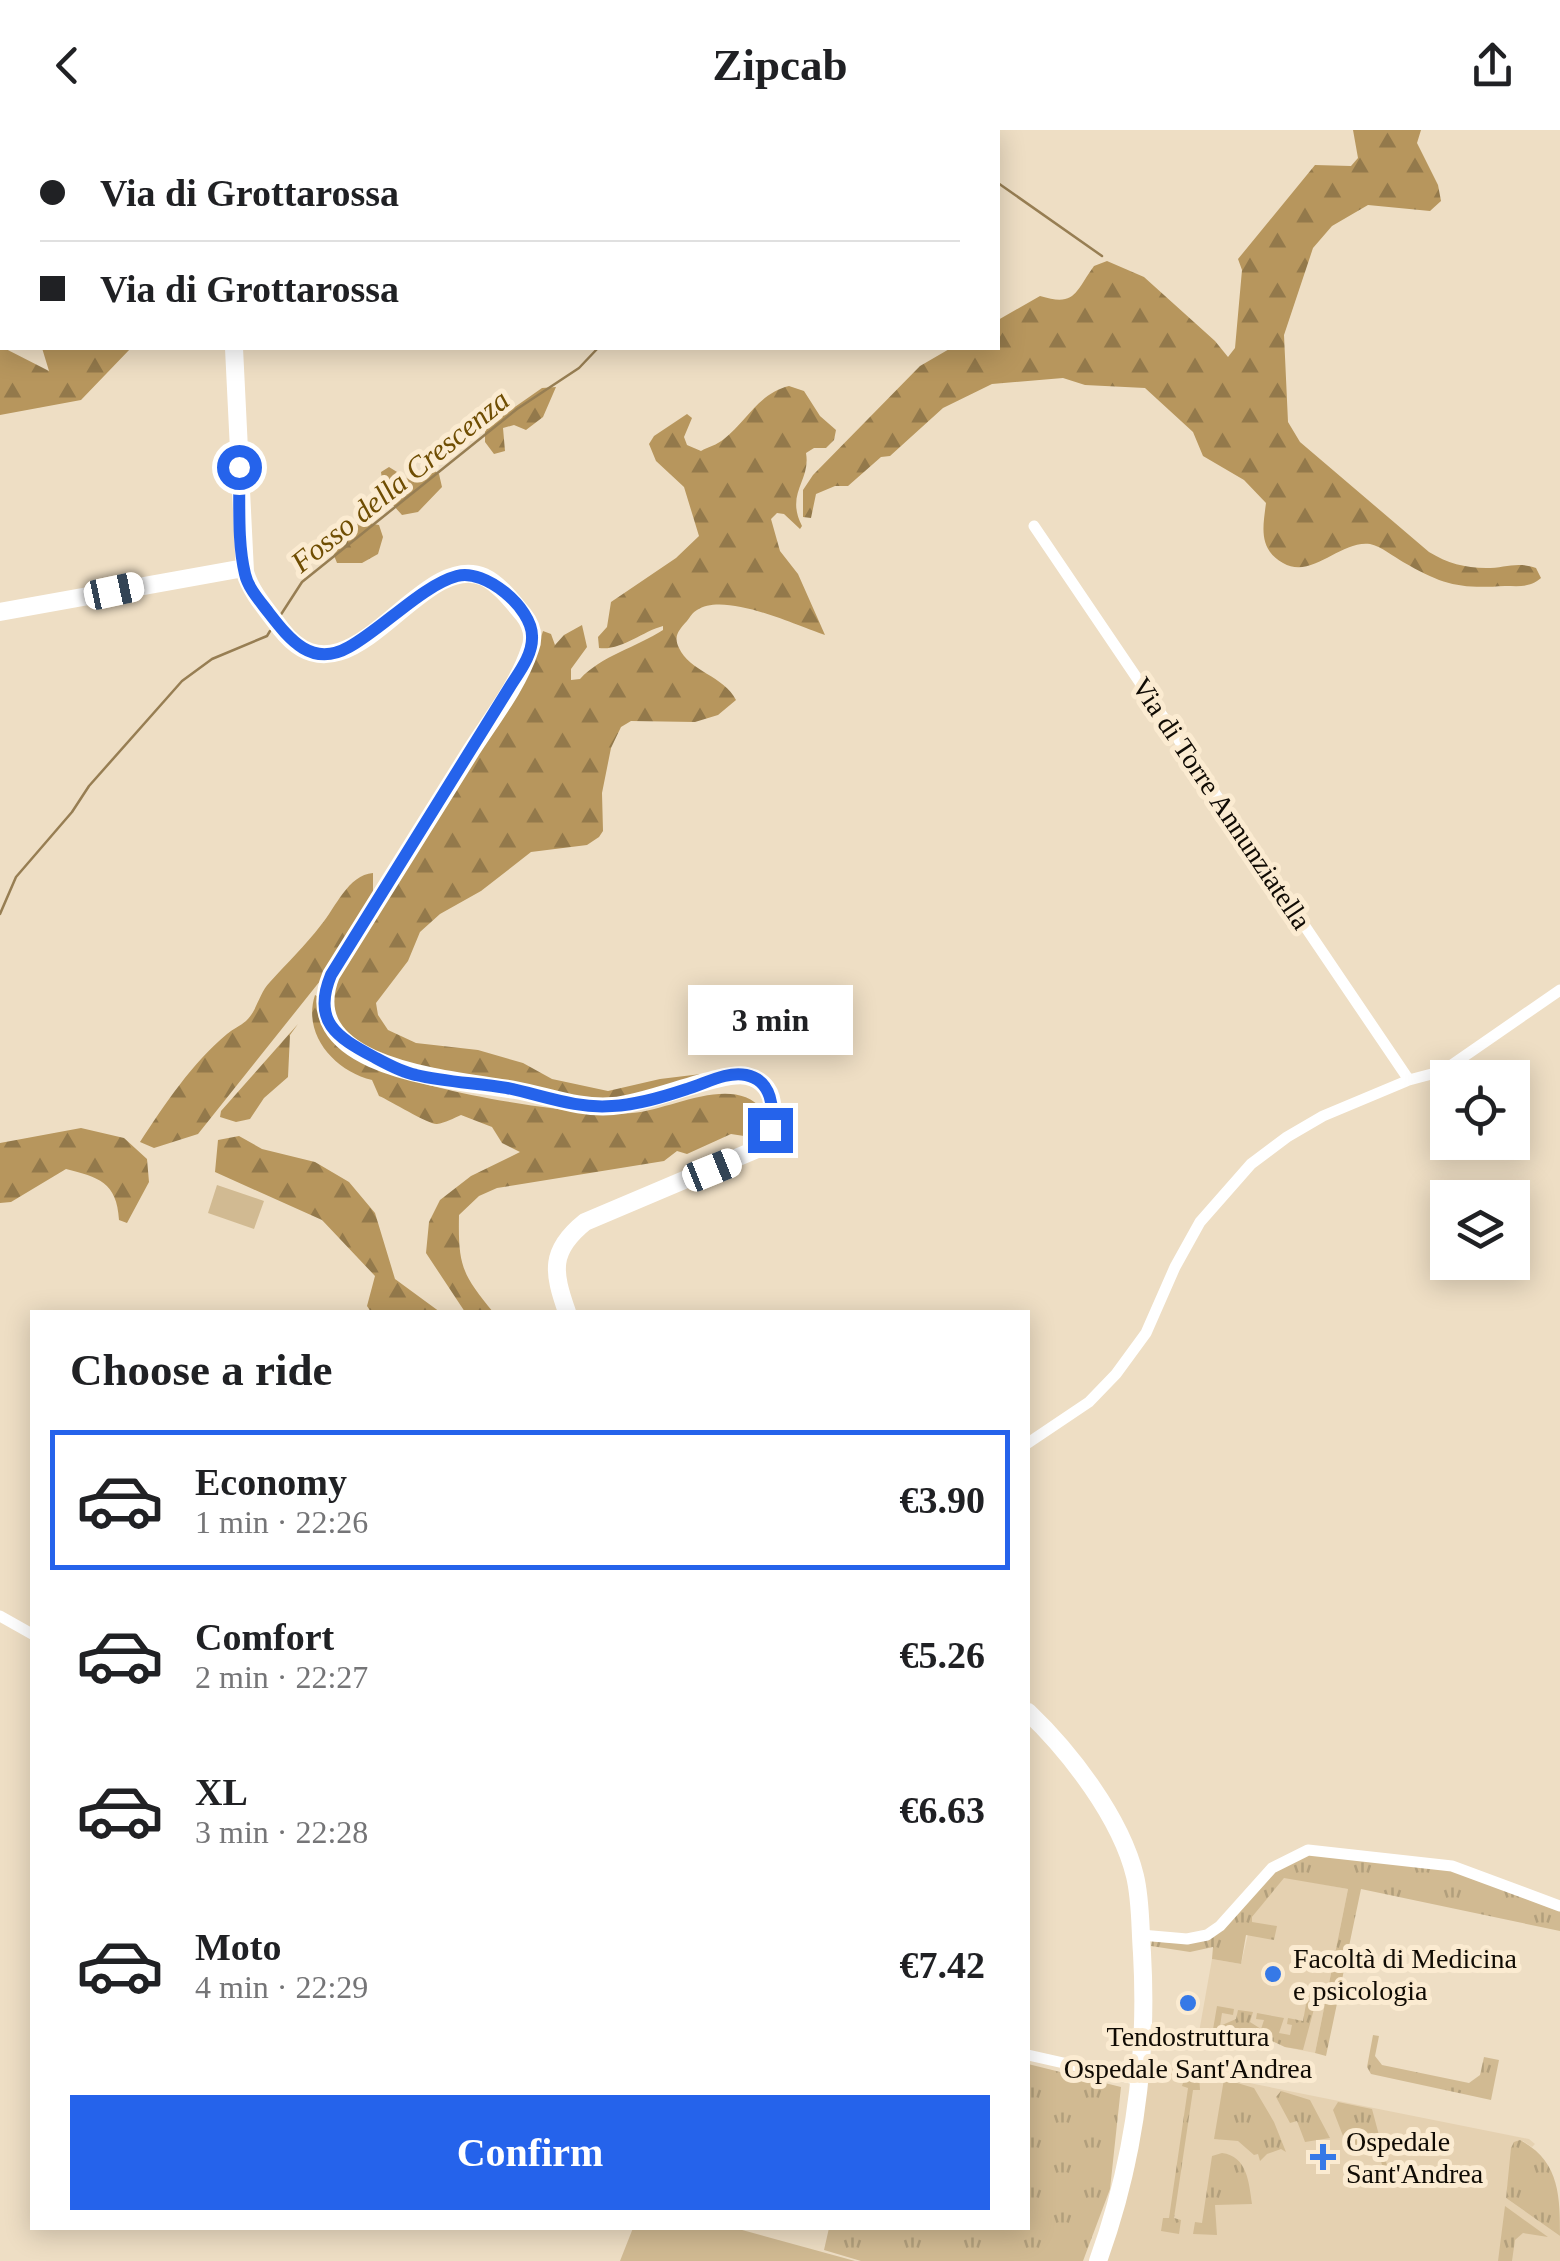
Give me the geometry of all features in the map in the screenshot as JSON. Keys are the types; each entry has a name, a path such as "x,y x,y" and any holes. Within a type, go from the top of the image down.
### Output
{"street":[{"path":"234,350 244,568 248,581 285,633 305,651 320,656 334,654 366,637 441,582 469,574 483,576 497,586 525,616 532,635 528,655 508,691 331,975 323,1002 335,1032 391,1066 416,1075 537,1094 577,1105 639,1102 744,1074 764,1085 771,1099 774,1115 770,1130 755,1150 585,1222 570,1234 560,1246 556,1261 556,1276 566,1310"},
{"name":"Via di Torre Annunziatella","path":"1034,526 1409,1080"},
{"path":"0,612 244,568"},
{"path":"1030,1443 1089,1402 1116,1374 1146,1334 1190,1237 1231,1184 1270,1149 1311,1123 1409,1080 1443,1071 1560,990"},
{"path":"0,1616 30,1633"},
{"path":"1030,1714 1058,1740 1086,1779 1127,1850 1136,1878 1144,1997 1139,2080 1127,2166 1098,2261"},
{"path":"1141,1935 1186,1940 1207,1935 1220,1926 1272,1868 1308,1850 1452,1866 1560,1906"},
{"path":"1030,2055 1139,2080"}],"shaded area":[{"path":"1284,1877 1348,1889 1315,2053 1285,2047 1253,2032 1211,2041 1198,2038 1212,1959 1241,1964 1252,1917"},
{"name":"Ospedale Sant'Andrea","path":"1159,2065 1529,2139 1535,2144 1532,2147 1523,2141 1513,2144 1506,2198 1560,2236 1560,2261 1104,2261 1135,2166 1145,2070"}],"green space":[{"path":"1353,130 1421,130 1417,143 1438,185 1441,201 1430,211 1368,205 1332,226 1313,248 1284,335 1288,422 1300,442 1429,552 1471,567 1529,566 1536,568 1541,578 1537,581 1519,586 1452,584 1370,544 1359,544 1305,567 1283,563 1266,544 1266,503 1244,480 1203,456 1193,432 1145,388 1085,385 1063,378 992,384 943,408 890,456 881,457 848,486 835,486 816,494 811,518 803,517 803,490 813,475 920,366 948,350 1000,350 1000,319 1040,296 1068,298 1094,266 1107,261 1144,277 1228,357 1235,348 1242,270 1238,259 1315,165 1351,166 1358,158"},
{"path":"0,350 8,350 49,371 43,350 129,350 81,400 0,415"},
{"path":"789,386 804,391 820,416 836,430 834,440 826,448 806,453 796,505 800,529 784,514 777,513 771,519 780,551 798,574 825,635 742,607 709,605 694,612 678,633 679,648 736,700 718,715 695,722 631,721 621,727 611,748 602,793 603,831 599,837 587,845 531,852 481,891 440,914 420,932 408,961 376,1003 378,1015 388,1030 416,1043 478,1050 523,1063 552,1079 608,1091 701,1074 619,1104 384,1063 335,1022 330,995 338,976 533,662 543,631 551,634 555,645 582,625 587,647 571,669 571,680 580,679 598,664 663,630 663,626 615,647 599,648 598,637 607,627 611,602 676,558 699,536 684,487 656,461 649,444 654,436 687,414 692,418 684,437 687,445 701,451 724,439 769,395"},
{"path":"556,387 543,417 526,430 514,425 503,428 505,451 494,454 485,442 485,428 542,388"},
{"path":"428,466 439,474 442,487 418,512 402,515 384,495 381,472 389,467 410,480"},
{"path":"352,520 379,525 383,537 378,554 362,563 337,563 331,548"},
{"path":"373,873 373,895 324,976 198,1134 154,1148 140,1142 202,1057 250,1017 266,986 315,933 356,879"},
{"path":"315,995 321,998 319,1011 374,1064 433,1086 577,1111 632,1113 719,1094 750,1099 763,1110 756,1132 744,1136 731,1134 687,1154 677,1151 664,1161 497,1188 479,1196 459,1215 461,1258 468,1278 491,1310 464,1310 426,1253 429,1222 440,1200 471,1176 520,1152 502,1143 492,1127 461,1115 433,1123 379,1096 372,1080 346,1069 325,1049 313,1024"},
{"path":"298,1024 290,1035 288,1077 264,1098 250,1119 236,1122 220,1117 221,1111"},
{"path":"81,1128 124,1138 147,1159 149,1182 127,1223 119,1220 114,1197 104,1183 66,1169 11,1202 0,1203 0,1143"},
{"path":"239,1136 262,1149 315,1162 349,1182 375,1213 395,1279 437,1310 370,1310 367,1306 375,1276 322,1220 215,1172 218,1140"},
{"path":"217,1185 264,1201 254,1229 208,1213"},
{"path":"1314,1852 1454,1871 1560,1910 1560,1931 1361,1889 1326,2056 1315,2053 1348,1889 1284,1878 1252,1917 1252,1922 1277,1926 1274,1940 1246,1935 1241,1964 1212,1959 1213,1947 1190,1952 1151,1946 1152,1941 1178,1943 1210,1937 1266,1878"},
{"path":"1308,1993 1318,1994 1303,2050 1285,2047 1253,2032 1211,2041 1217,2006 1234,2009 1233,2015 1222,2013 1220,2026 1236,2019 1238,2010 1253,2012 1250,2022 1261,2029 1264,2020 1256,2019 1257,2013 1284,2018 1279,2033 1290,2035 1292,2025 1287,2024 1288,2018 1303,2021"},
{"path":"1373,2035 1379,2036 1375,2056 1382,2065 1469,2083 1480,2075 1484,2057 1499,2060 1491,2100 1371,2074 1367,2067"},
{"path":"1030,2064 1121,2087 1110,2189 1083,2261 861,2261 824,2250 829,2230 1030,2230"},
{"path":"1186,2073 1199,2075 1200,2090 1193,2090 1174,2218 1181,2220 1179,2234 1161,2231 1163,2218 1169,2218 1188,2088 1182,2086"},
{"path":"1224,2079 1254,2088 1286,2152 1281,2149 1260,2161 1258,2154 1254,2155 1238,2141 1214,2139"},
{"path":"1281,2091 1310,2100 1330,2138 1305,2142 1297,2121 1290,2123 1276,2097"},
{"path":"1338,2102 1372,2109 1388,2169 1383,2169 1379,2153 1367,2155 1365,2150 1350,2154 1333,2110"},
{"path":"1520,2140 1543,2158 1555,2181 1560,2236 1506,2198 1511,2148"},
{"path":"1222,2153 1242,2165 1252,2204 1215,2205 1217,2235 1193,2234 1195,2222 1202,2223 1212,2156"},
{"path":"1505,2206 1548,2237 1523,2233 1515,2240 1512,2261 1498,2261"},
{"path":"632,2230 742,2230 855,2261 620,2261"}],"waterway":[{"path":"1000,184 1102,256"},
{"name":"Fosso della Crescenza","path":"280,616 302,582 517,409 579,368 596,350"},
{"name":"Fosso della Crescenza","path":"0,914 16,877 72,812 89,786 182,681 212,659 267,636 270,631"}],"place":[{"name":"Facoltà di Medicina e psicologia","path":"1273,1974"},
{"name":"Tendostruttura Ospedale Sant'Andrea","path":"1188,2003"},
{"name":"Ospedale Sant'Andrea","path":"1323,2157"}],"route":[{"path":"239,467 245,575 292,642 305,651 320,656 338,652 366,637 437,585 464,574 483,576 497,586 531,627 532,644 511,685 331,975 323,1002 335,1032 348,1044 416,1075 537,1094 577,1105 613,1106 652,1099 744,1074 764,1085 771,1099 774,1115 770,1130"}]}
